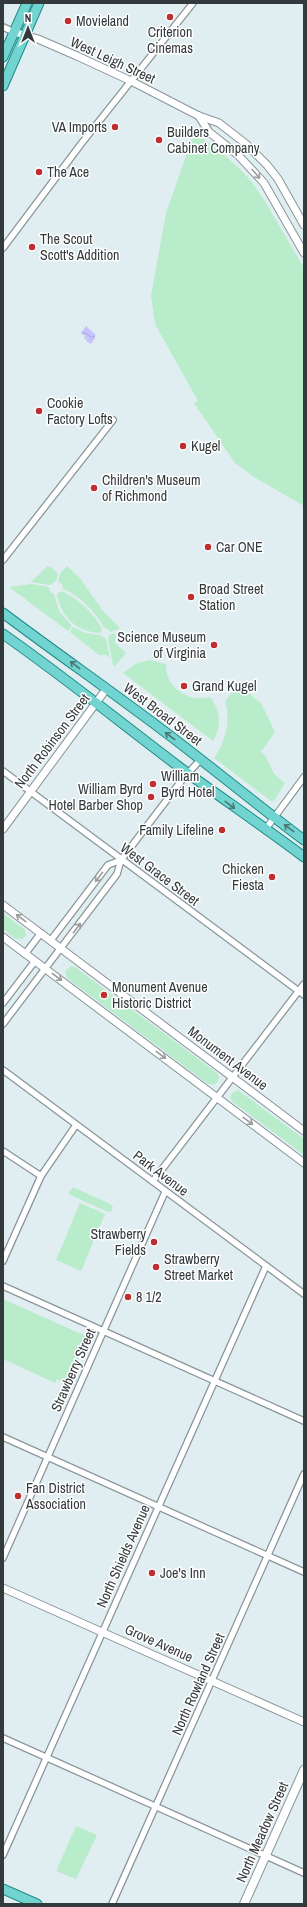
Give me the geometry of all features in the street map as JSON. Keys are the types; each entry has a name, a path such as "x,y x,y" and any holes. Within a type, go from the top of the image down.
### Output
{"main road":[{"path":"3,57 27,3"},
{"path":"3,86 39,3"},
{"name":"West Broad Street","path":"3,613 106,688 304,840"},
{"path":"3,634 60,675 264,830 304,857"},
{"name":"North Meadow Street","path":"244,1904 304,1770"},
{"path":"3,1889 37,1904"}],"street":[{"path":"3,248 81,144 193,3"},
{"path":"3,27 14,32"},
{"name":"West Leigh Street","path":"14,32 38,39 131,81 199,116 219,123 251,149 278,179 304,225"},
{"name":"West Leigh Street","path":"199,116 209,132 238,155 264,184 304,253"},
{"path":"3,560 113,420"},
{"name":"North Robinson Street","path":"3,829 106,688"},
{"path":"3,1024 117,874 121,860 188,773 200,760"},
{"name":"West Grace Street","path":"3,771 304,995"},
{"path":"264,830 304,777"},
{"path":"51,940 108,865 121,860"},
{"name":"Monument Avenue","path":"3,905 304,1131"},
{"path":"26,954 41,933"},
{"path":"3,937 304,1163"},
{"path":"3,1003 35,961"},
{"path":"153,1181 304,984"},
{"name":"Park Avenue","path":"3,1070 304,1294"},
{"path":"3,1260 41,1176 76,1125"},
{"path":"3,1151 41,1176"},
{"name":"Strawberry Street","path":"3,1558 166,1192"},
{"name":"North Shields Avenue","path":"3,1855 266,1266"},
{"path":"3,1286 304,1421"},
{"path":"3,1437 304,1572"},
{"name":"North Rowland Street","path":"112,1904 304,1474"},
{"name":"Grove Avenue","path":"3,1588 304,1722"},
{"path":"3,1738 304,1873"}],"green space":[{"path":"194,133 214,146 251,181 263,198 304,268 304,506 254,477 235,463 194,403 198,401 155,324 151,296 166,213"},
{"path":"47,566 51,567 58,574 56,581 50,585 30,582 34,579"},
{"path":"67,566 79,577 103,611 120,628 119,629 110,632 108,629 104,628 82,600 63,589 62,584 58,581 61,572"},
{"path":"32,584 49,587 50,592 54,594 59,611 72,626 68,631 9,587"},
{"path":"62,591 80,602 90,612 102,629 100,633 84,630 71,622 62,610 59,602 57,594"},
{"path":"73,627 85,633 100,635 106,639 110,658 106,655 99,655 70,632"},
{"path":"116,633 115,643 126,653 115,666 113,665 108,638 111,634"},
{"path":"149,660 166,664 167,673 170,680 174,687 180,692 194,698 210,697 214,702 218,713 219,724 213,741 123,673 135,664"},
{"path":"238,685 261,703 275,732 261,752 265,755 274,774 285,783 274,801 271,801 214,758 222,744 226,731 228,716 225,701"},
{"path":"3,913 25,930 26,935 23,939 16,939 3,929"},
{"path":"71,966 75,967 217,1073 219,1077 218,1082 213,1085 208,1084 67,978 65,971"},
{"path":"238,1090 304,1139 304,1155 233,1102 230,1098 232,1093"},
{"path":"73,1187 110,1204 113,1207 112,1211 108,1212 68,1194"},
{"path":"80,1203 105,1214 81,1271 56,1260"},
{"path":"3,1299 88,1337 67,1384 57,1379 55,1383 3,1359"},
{"path":"76,1826 97,1835 76,1879 56,1871"}],"water":[{"path":"86,326 95,334 95,338 91,344 86,341 89,337 86,340 84,338 85,336 81,333"}],"place":[{"name":"Criterion Cinemas","path":"170,17"},
{"name":"Movieland","path":"68,21"},
{"name":"VA Imports","path":"115,127"},
{"name":"Builders Cabinet Company","path":"159,140"},
{"name":"The Ace","path":"39,172"},
{"name":"The Scout Scott's Addition","path":"32,247"},
{"name":"Cookie Factory Lofts","path":"39,411"},
{"name":"Kugel","path":"183,446"},
{"name":"Children's Museum of Richmond","path":"94,488"},
{"name":"Car ONE","path":"208,547"},
{"name":"Broad Street Station","path":"191,597"},
{"name":"Science Museum of Virginia","path":"214,645"},
{"name":"Grand Kugel","path":"184,686"},
{"name":"William Byrd Hotel","path":"153,784"},
{"name":"William Byrd Hotel Barber Shop","path":"151,797"},
{"name":"Family Lifeline","path":"222,830"},
{"name":"Chicken Fiesta","path":"272,877"},
{"name":"Monument Avenue Historic District","path":"104,995"},
{"name":"Strawberry Fields","path":"154,1242"},
{"name":"Strawberry Street Market","path":"156,1267"},
{"name":"8 1/2","path":"128,1297"},
{"name":"Fan District Association","path":"18,1496"},
{"name":"Joe's Inn","path":"152,1573"}]}
